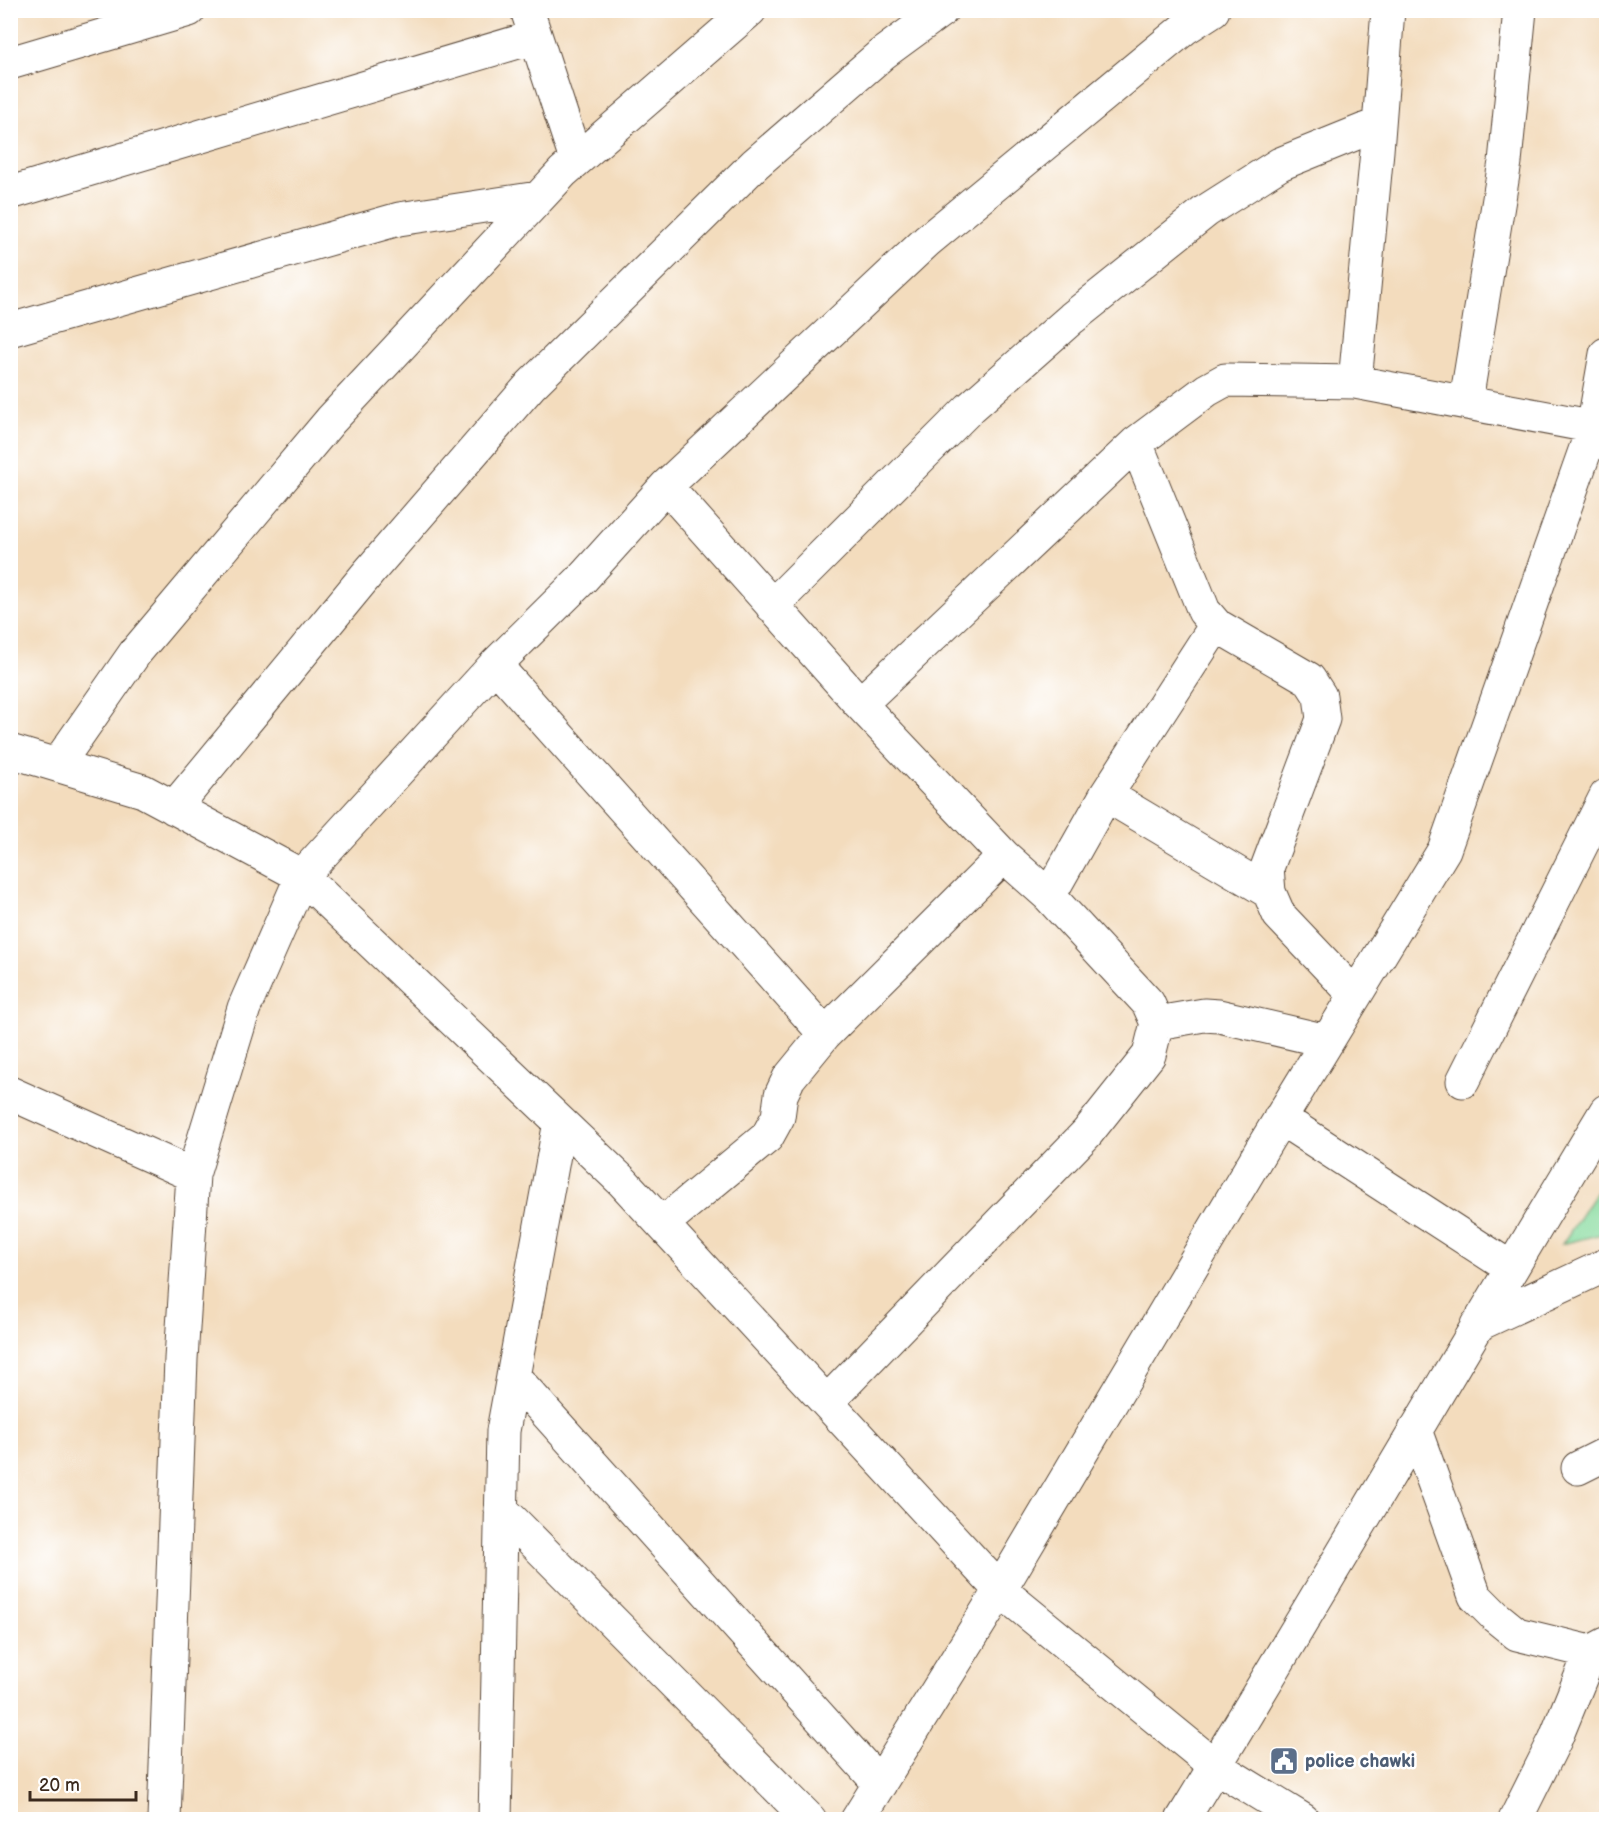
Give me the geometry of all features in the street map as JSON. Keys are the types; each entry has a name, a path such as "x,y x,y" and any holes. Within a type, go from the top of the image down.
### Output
{"street":[{"path":"10,63 189,10"},
{"path":"57,765 135,653 330,420 576,160 750,10"},
{"path":"174,808 369,572 531,385 755,164 882,54 942,10"},
{"path":"164,1820 180,1371 193,1175 244,1008 302,876 495,665 582,579 666,486 927,241 1185,28 1213,10"},
{"path":"1354,382 1388,10"},
{"path":"1466,401 1505,162 1520,10"},
{"path":"10,193 531,24 576,160"},
{"path":"772,606 970,408 1072,318 1197,219 1280,164 1379,124"},
{"path":"10,330 399,219 538,198"},
{"path":"857,1820 1000,1590 1280,1118 1444,850 1600,428 1606,354"},
{"path":"860,704 1136,443 1207,390 1225,380 1354,382 1466,401 1600,428"},
{"path":"1136,443 1204,611 1216,625 1309,679 1320,696 1323,719 1267,868 1269,892 1278,915 1355,995"},
{"path":"666,486 860,704 1004,856 1049,896 1148,1003 1157,1023 1149,1054 1087,1133 826,1402"},
{"path":"1049,896 1106,795 1216,625"},
{"path":"495,665 825,1035"},
{"path":"10,751 143,791 302,876 623,1182 1000,1590 1215,1766 1304,1820"},
{"path":"1106,795 1269,892"},
{"path":"1463,1081 1606,796"},
{"path":"662,1224 767,1137 778,1117 781,1095 789,1078 825,1035 1004,856"},
{"path":"1157,1023 1204,1015 1219,1016 1327,1041"},
{"path":"10,1093 193,1175"},
{"path":"1182,1820 1334,1571 1477,1324 1606,1111"},
{"path":"1280,1118 1511,1268"},
{"path":"495,1820 503,1431 560,1122"},
{"path":"1477,1324 1606,1265"},
{"path":"513,1376 880,1784"},
{"path":"1415,1430 1475,1596 1517,1634 1601,1652 1515,1820"},
{"path":"501,1509 810,1820"}],"green space":[{"path":"1606,1177 1606,1233 1562,1244"}],"place":[{"name":"police chawki","path":"1284,1761"}]}
